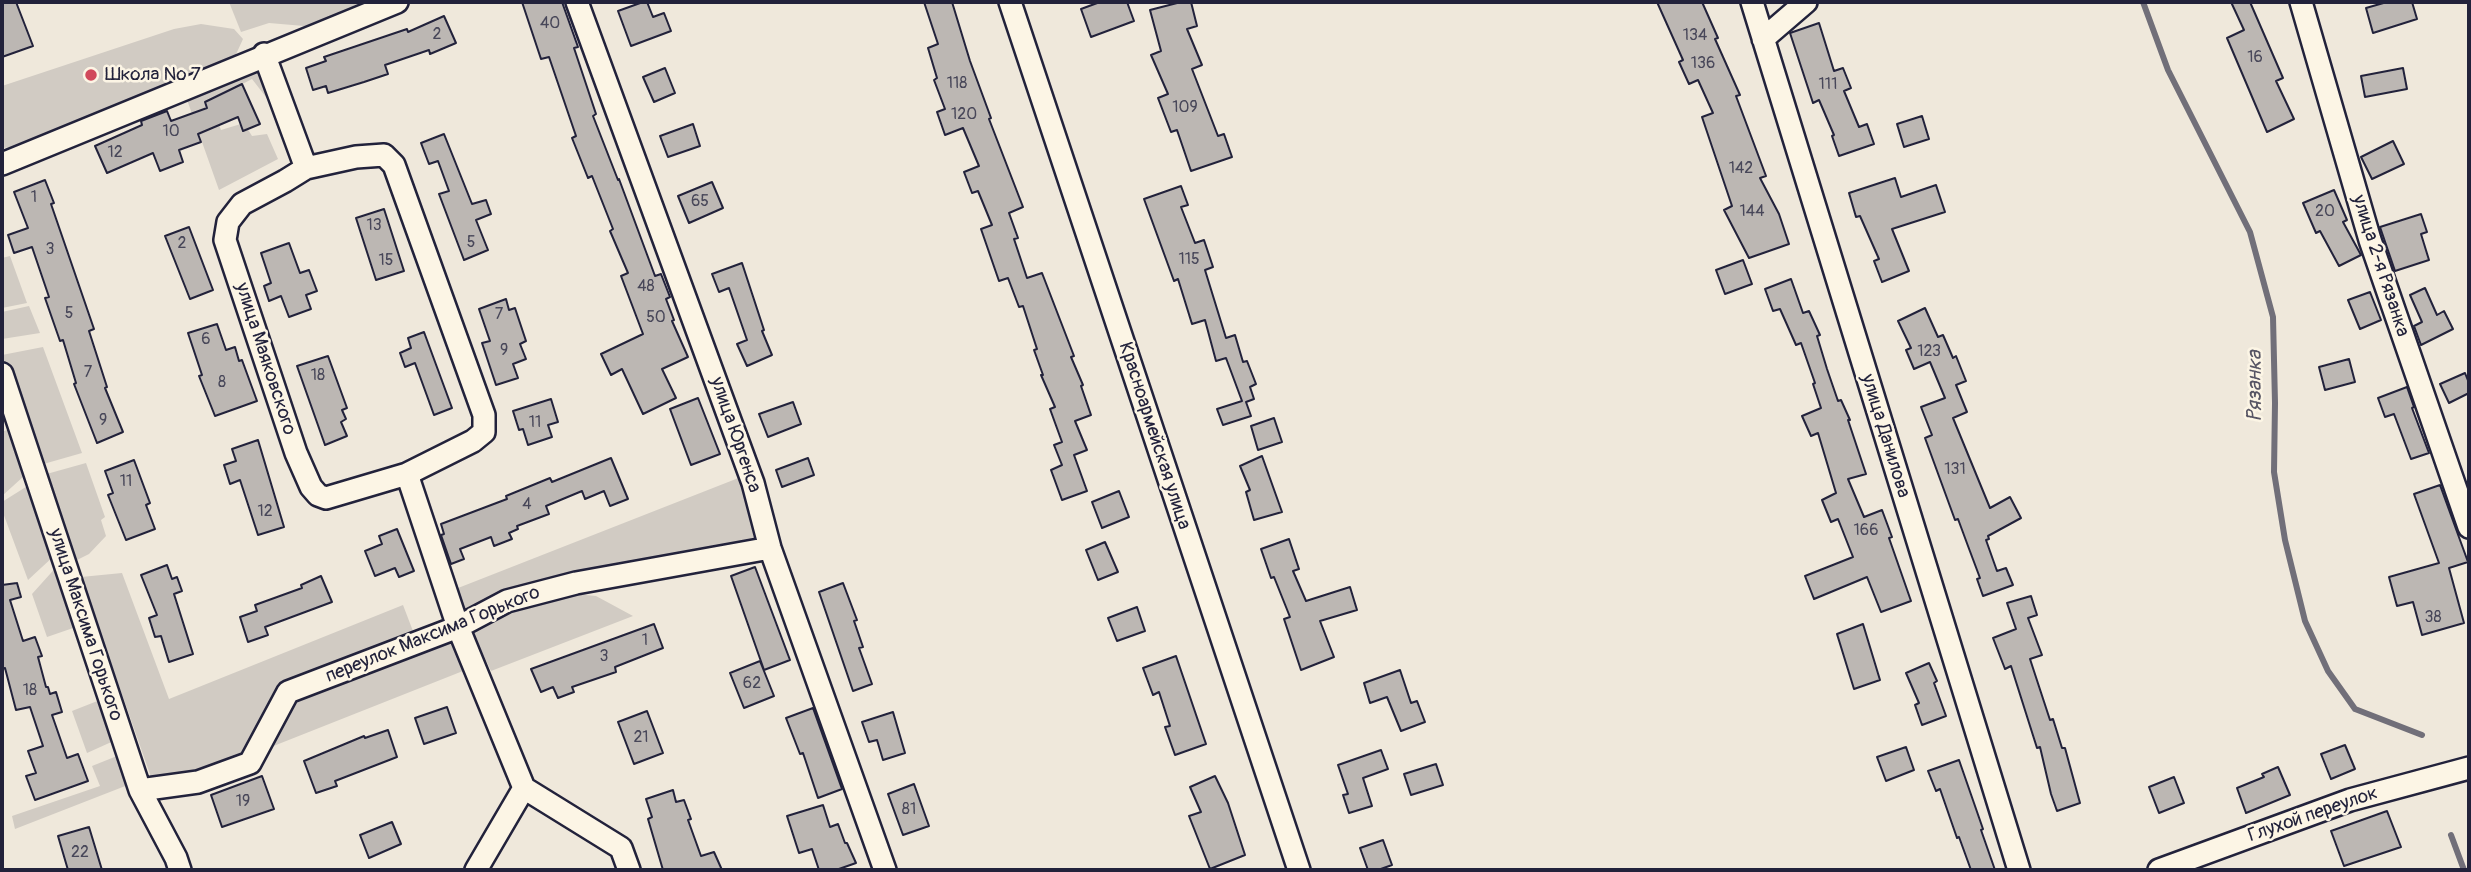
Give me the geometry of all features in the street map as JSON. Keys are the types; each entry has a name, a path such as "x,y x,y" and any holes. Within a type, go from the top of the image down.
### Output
{"street":[{"path":"2,163 397,2"},
{"name":"улица Юргенса","path":"577,2 753,483 770,548 885,870"},
{"name":"Красноармейская улица","path":"1010,2 1299,870"},
{"name":"улица Данилова","path":"1752,2 2019,870"},
{"path":"1763,40 1806,2"},
{"name":"улица 2-я Рязанка","path":"2301,2 2370,240 2469,527"},
{"path":"264,54 306,168"},
{"name":"улица Маяковского","path":"384,155 394,165 484,415 484,432 473,441 407,474 326,498 318,495 311,487 296,453 225,240 228,222 242,204 306,168 356,157 384,155"},
{"name":"улица Максима Горького","path":"2,374 140,790 180,870"},
{"path":"407,474 458,627 524,788 621,848 629,870"},
{"name":"переулок Максима Горького","path":"140,790 198,782 250,763 288,692 458,627 507,601 576,583 770,548"},
{"name":"Глухой переулок","path":"2159,870 2350,800 2469,768"},
{"path":"476,870 524,788"}],"shaded area":[{"path":"229,2 375,2 316,27 269,23 241,32"},
{"path":"201,24 234,29 243,39 232,63 23,146 2,148 2,86 174,29"},
{"path":"258,62 275,99 269,101 252,79 210,101 221,130 244,123 252,136 267,134 278,159 219,190 185,94"},
{"path":"10,256 27,303 2,308 2,258"},
{"path":"29,306 40,333 2,339 2,312"},
{"path":"43,347 82,453 40,465 2,355"},
{"path":"9,429 24,476 2,496 2,432"},
{"path":"86,463 105,517 101,520 106,536 89,554 73,562 43,475"},
{"path":"741,477 765,540 462,619 453,590"},
{"path":"29,485 55,555 28,580 2,510 2,502"},
{"path":"59,564 76,627 47,637 32,594"},
{"path":"122,573 169,699 403,605 416,639 286,687 248,758 203,774 152,780 81,577"},
{"path":"564,593 596,596 633,616 491,671 473,633 507,608"},
{"path":"451,630 468,669 271,747 268,745 297,691"},
{"path":"105,698 118,739 87,753 72,711"},
{"path":"122,754 133,783 15,829 12,816 100,786 92,766"}],"building":[{"path":"2,2 16,2 33,46 2,57"},
{"path":"522,2 562,2 578,47 574,48 596,114 593,116 655,276 661,274 670,297 666,299 674,320 672,321 688,357 662,369 676,398 643,414 622,369 611,375 601,354 643,334 621,276 628,273 610,231 613,229 592,176 588,178 572,138 576,136 549,57 541,59"},
{"path":"647,2 653,17 664,13 671,31 631,46 618,11"},
{"path":"924,2 952,2 991,118 989,119 1023,207 1009,213 1018,238 1014,239 1027,278 1042,273 1083,385 1081,386 1091,415 1075,421 1087,450 1074,455 1087,491 1062,500 1051,470 1062,465 1054,445 1062,442 1050,409 1055,407 1041,375 1034,350 1037,349 1023,306 1019,307 1008,278 999,281 981,229 992,225 978,191 972,193 964,172 979,166 963,128 945,135 937,112 945,109 934,80 937,78 928,48 938,44"},
{"path":"1100,2 1127,2 1134,21 1091,37 1081,9"},
{"path":"1191,2 1197,26 1187,29 1202,65 1192,69 1218,136 1224,134 1232,157 1191,171 1177,130 1171,132 1158,98 1168,94 1151,55 1161,51 1150,10"},
{"path":"1657,2 1702,2 1740,95 1736,96 1766,176 1760,178 1779,214 1789,244 1749,258 1724,210 1732,206 1702,117 1713,113 1698,80 1689,84 1679,62 1683,60"},
{"path":"2231,2 2250,2 2283,78 2276,81 2294,119 2267,132 2227,38 2244,30"},
{"path":"2387,2 2412,2 2417,19 2373,33 2366,8"},
{"path":"444,16 456,43 430,54 429,50 385,65 388,74 364,82 328,93 326,86 313,90 306,68 326,61 324,57 407,29 408,32"},
{"path":"1819,23 1834,71 1843,68 1851,88 1844,91 1859,127 1867,124 1874,144 1839,156 1832,136 1834,135 1819,100 1813,103 1790,33"},
{"path":"665,68 675,93 654,102 643,77"},
{"path":"2403,68 2407,89 2365,97 2361,76"},
{"path":"242,84 260,124 243,131 238,117 198,134 201,142 179,150 183,162 160,171 153,153 107,173 95,146 142,125 141,121 167,111 171,121 207,108 205,102"},
{"path":"1922,116 1929,139 1904,147 1897,124"},
{"path":"693,124 700,146 668,157 660,136"},
{"path":"444,134 472,204 486,200 491,214 476,220 488,250 464,260 439,194 449,191 438,161 429,164 421,143"},
{"path":"2393,141 2404,164 2372,179 2361,157"},
{"path":"1895,178 1901,197 1936,185 1945,212 1892,229 1909,271 1882,282 1874,261 1879,259 1860,216 1856,217 1849,193"},
{"path":"45,180 94,329 89,331 107,387 105,388 123,432 97,443 74,384 76,383 63,340 60,341 45,298 49,297 32,247 14,253 8,235 28,228 14,192"},
{"path":"712,182 723,208 689,223 678,196"},
{"path":"1181,186 1188,205 1181,207 1195,243 1204,240 1213,267 1205,270 1226,338 1235,335 1243,362 1247,361 1256,384 1250,387 1254,399 1246,402 1251,416 1223,425 1217,409 1242,401 1226,358 1216,361 1205,320 1192,324 1178,279 1174,281 1144,199"},
{"path":"2334,190 2347,220 2343,222 2361,255 2339,266 2320,231 2316,233 2303,203"},
{"path":"384,209 404,271 376,280 356,218"},
{"path":"2421,214 2427,232 2421,234 2429,260 2395,271 2380,227"},
{"path":"189,227 213,290 190,299 165,236"},
{"path":"289,243 300,273 309,270 317,291 306,295 311,309 289,317 281,296 269,301 264,286 271,283 261,253"},
{"path":"1743,260 1752,284 1725,294 1716,270"},
{"path":"742,263 772,355 747,366 737,344 747,340 729,288 719,292 712,274"},
{"path":"1791,279 1803,313 1809,311 1820,335 1817,336 1827,369 1838,401 1841,400 1850,420 1866,474 1848,479 1864,517 1882,510 1911,601 1881,612 1867,577 1814,599 1805,576 1853,557 1838,519 1831,522 1822,500 1836,493 1818,433 1811,436 1802,416 1821,408 1813,384 1815,383 1801,343 1796,345 1780,309 1773,311 1765,289"},
{"path":"2425,288 2437,315 2444,311 2453,329 2421,345 2414,326 2422,322 2410,295"},
{"path":"2370,292 2381,320 2360,329 2348,300"},
{"path":"506,299 509,310 515,308 526,341 520,344 526,359 513,364 518,378 496,385 482,343 490,341 479,309"},
{"path":"1925,308 1938,337 1943,335 1953,358 1956,356 1966,381 1956,385 1967,412 1953,418 1990,508 2010,497 2021,518 1988,536 1989,539 1986,540 1997,571 2006,568 2013,585 1983,596 1977,579 1980,578 1925,438 1932,435 1921,407 1945,398 1930,362 1914,369 1906,350 1911,348 1898,321"},
{"path":"217,324 226,350 235,347 239,361 242,360 257,401 215,416 199,376 202,375 188,333"},
{"path":"424,332 452,408 434,415 415,363 405,367 400,353 411,348 408,338"},
{"path":"328,356 347,408 342,410 346,419 341,422 347,436 325,445 297,366"},
{"path":"2349,359 2355,382 2325,390 2319,367"},
{"path":"2465,373 2469,393 2449,403 2440,384"},
{"path":"2407,387 2429,453 2411,459 2394,414 2385,417 2378,398"},
{"path":"698,398 720,454 691,465 670,409"},
{"path":"551,399 558,422 548,425 552,437 528,445 523,429 519,430 513,411"},
{"path":"793,402 801,424 768,437 759,414"},
{"path":"1274,418 1282,442 1258,450 1251,426"},
{"path":"258,440 284,527 258,535 240,480 230,484 224,465 236,461 232,449"},
{"path":"1262,456 1282,512 1254,520 1246,492 1250,490 1240,466"},
{"path":"611,458 628,499 610,506 604,491 585,499 582,491 546,506 549,514 517,526 518,529 509,533 512,539 494,546 491,537 460,549 464,559 451,564 441,535 444,534 441,524 507,499 506,496 550,478 552,482"},
{"path":"808,458 814,475 782,487 776,470"},
{"path":"134,460 150,503 146,505 155,529 126,540 108,495 113,493 105,471"},
{"path":"2440,485 2468,562 2449,568 2464,623 2422,635 2413,602 2397,606 2389,577 2439,563 2414,494"},
{"path":"1119,491 1129,517 1102,528 1092,502"},
{"path":"397,529 414,571 399,577 395,568 375,576 365,551 382,544 379,536"},
{"path":"1289,539 1299,569 1293,571 1306,601 1350,587 1357,610 1320,621 1334,657 1301,670 1284,619 1290,617 1274,577 1271,578 1261,549"},
{"path":"1105,542 1118,572 1098,580 1086,550"},
{"path":"167,565 172,579 177,577 182,591 174,594 193,654 169,662 161,636 155,637 149,618 157,615 141,575"},
{"path":"755,567 790,660 764,670 731,576"},
{"path":"321,576 332,602 265,627 268,635 248,642 240,617 257,611 255,605 302,588 301,585"},
{"path":"17,583 21,597 10,600 23,641 35,637 42,656 38,657 46,687 50,694 56,692 62,712 52,715 67,758 78,754 88,781 35,800 26,776 36,773 28,751 43,746 30,707 16,710 5,668 2,669 2,585"},
{"path":"843,583 857,620 854,621 863,647 859,648 872,684 853,691 819,592"},
{"path":"2031,596 2037,615 2028,618 2042,655 2030,659 2050,720 2053,719 2062,748 2065,748 2080,803 2057,811 2040,747 2037,748 2011,666 2005,669 1993,638 2016,629 2007,603"},
{"path":"1137,607 1145,631 1117,641 1108,618"},
{"path":"654,624 663,648 615,667 616,672 572,687 574,692 558,698 553,687 541,692 531,669"},
{"path":"1863,624 1880,680 1854,689 1837,634"},
{"path":"1176,656 1206,744 1175,755 1165,727 1170,726 1159,692 1153,695 1143,668"},
{"path":"760,661 774,696 744,708 730,673"},
{"path":"1929,663 1937,681 1934,683 1946,716 1922,725 1915,705 1919,703 1906,673"},
{"path":"1400,670 1411,703 1417,701 1425,722 1401,731 1387,697 1370,703 1364,683"},
{"path":"447,707 456,733 424,744 415,718"},
{"path":"813,708 842,789 818,798 803,753 800,754 786,718"},
{"path":"647,711 663,753 634,764 618,722"},
{"path":"893,712 905,753 883,760 877,740 869,742 862,722"},
{"path":"388,730 397,757 335,781 337,786 316,793 304,761 364,736 365,738"},
{"path":"2345,745 2355,769 2331,779 2321,754"},
{"path":"1906,747 1914,770 1886,781 1877,757"},
{"path":"1381,750 1388,769 1363,778 1372,806 1349,813 1343,795 1348,794 1338,765"},
{"path":"1959,760 1995,870 1971,870 1940,789 1936,791 1928,771"},
{"path":"1436,764 1443,785 1411,795 1404,774"},
{"path":"2278,767 2290,795 2246,813 2237,788 2264,777 2262,774"},
{"path":"262,776 274,809 222,827 211,795"},
{"path":"1215,776 1228,803 1245,855 1210,869 1189,816 1201,812 1190,787"},
{"path":"2174,777 2184,803 2159,813 2149,787"},
{"path":"914,784 929,826 903,835 888,794"},
{"path":"673,790 676,802 684,800 701,856 714,852 722,870 663,870 648,819 652,817 646,799"},
{"path":"823,805 830,827 838,824 856,863 836,870 819,870 812,849 799,853 787,816"},
{"path":"2387,811 2401,847 2344,866 2331,831"},
{"path":"392,822 401,844 369,858 360,835"},
{"path":"89,827 102,870 68,870 58,836"},
{"path":"1383,840 1392,865 1368,870 1360,848"}],"waterway":[{"name":"Рязанка","path":"2143,2 2168,70 2250,232 2273,317 2274,472 2285,540 2305,621 2328,671 2355,709 2422,735"},
{"name":"Рязанка","path":"2451,835 2464,870"}],"place":[{"name":"Школа № 7","path":"91,75"}]}
